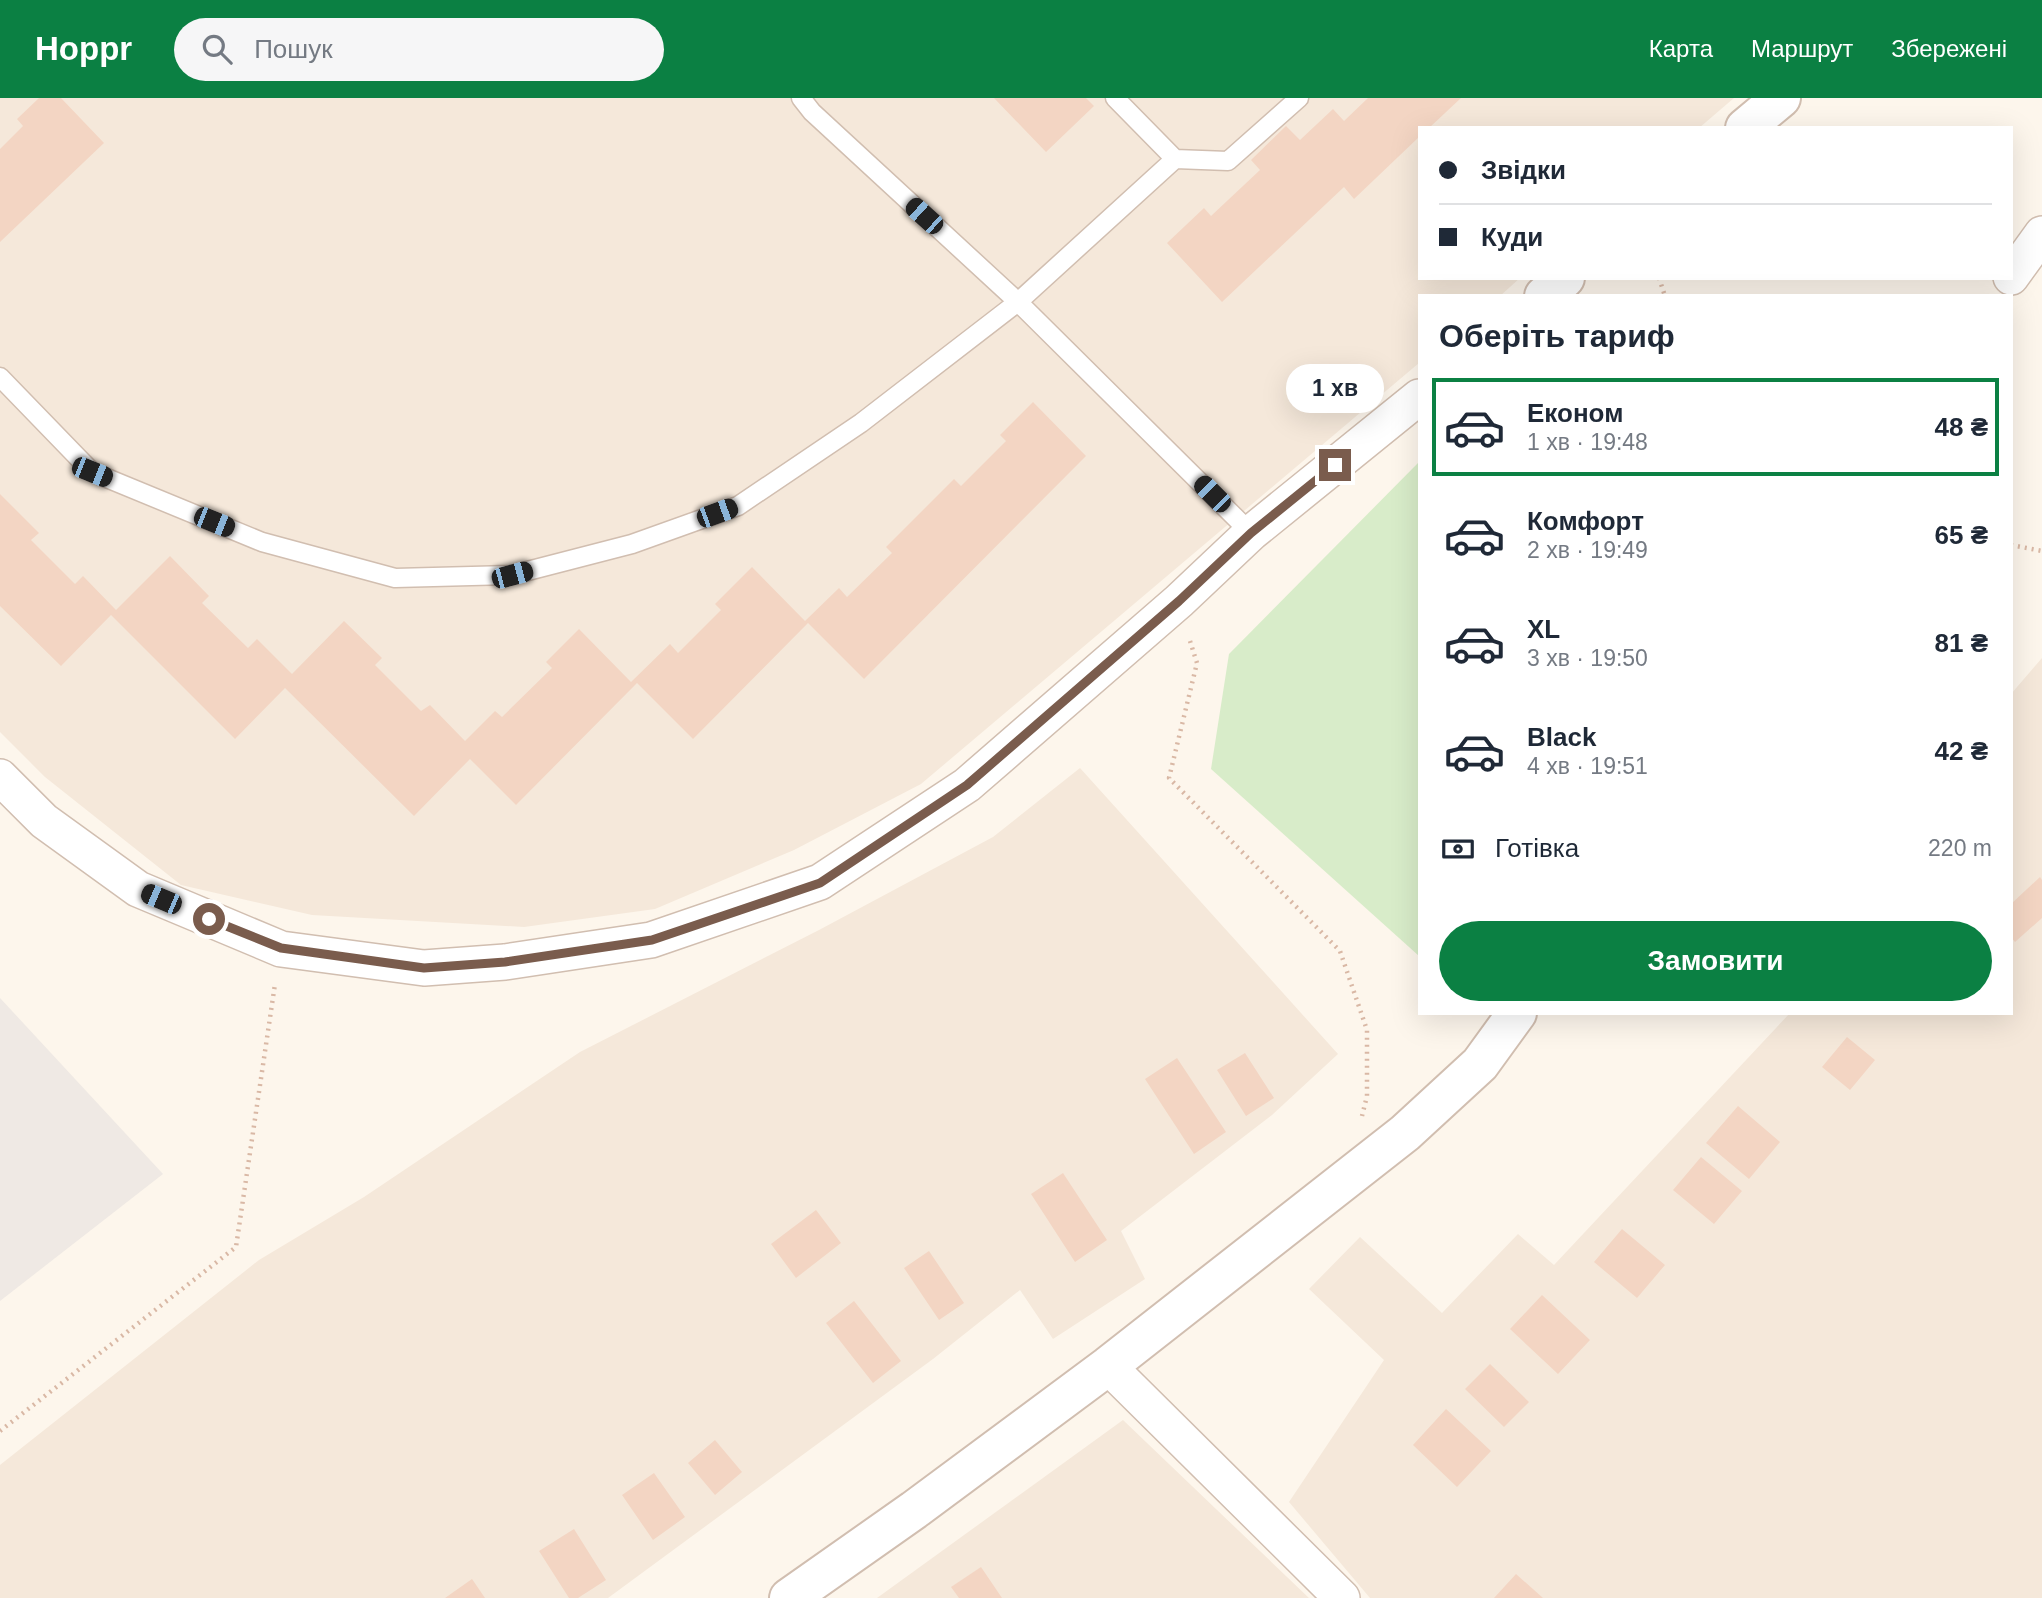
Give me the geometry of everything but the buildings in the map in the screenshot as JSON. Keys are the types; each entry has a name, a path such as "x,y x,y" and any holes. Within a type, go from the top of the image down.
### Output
{"street":[{"path":"2013,274 2042,234"},
{"path":"1546,294 1563,280"},
{"path":"0,777 44,821 138,889 281,948 424,968 505,962 652,940 820,883 967,785 1179,601 1251,533 1418,398"},
{"path":"789,1598 914,1510 1108,1366 1405,1133 1480,1064 1516,1015"},
{"path":"1108,1366 1342,1598"}],"lane":[{"path":"801,98 811,112 1018,302 1251,533"},
{"path":"1115,98 1175,159 1228,161 1299,98"},
{"path":"0,377 92,472 262,542 395,578 512,575 632,544 738,506 861,423 1018,302 1175,159"}],"path":[{"path":"2013,545 2042,551"},
{"path":"1179,601 1197,663 1169,778 1340,951 1367,1030 1367,1096 1361,1120"},
{"path":"0,1431 236,1247 281,948"}],"shaded area":[{"path":"0,98 1734,98 1701,126 1418,126 1418,280 1518,280 1502,294 1418,294 1418,364 921,784 794,850 655,909 524,927 312,915 181,885 45,777 0,732"},
{"path":"2042,658 2042,1598 1370,1598 1289,1502 1384,1360 1309,1289 1360,1237 1442,1313 1518,1234 1554,1265 1788,1015 2013,1015 2013,692"},
{"path":"1080,768 1338,1054 1272,1115 1121,1231 1145,1279 1053,1339 1020,1290 933,1359 608,1598 0,1598 0,1465 259,1260 364,1197 580,1052 819,930 993,837"},
{"path":"0,998 163,1174 0,1301"},
{"path":"1123,1420 1309,1598 877,1598"}],"green space":[{"path":"1418,463 1418,955 1211,769 1229,654"}],"route":[{"path":"209,919 281,948 424,968 505,962 652,940 820,883 967,785 1179,601 1251,533 1335,465"}]}
